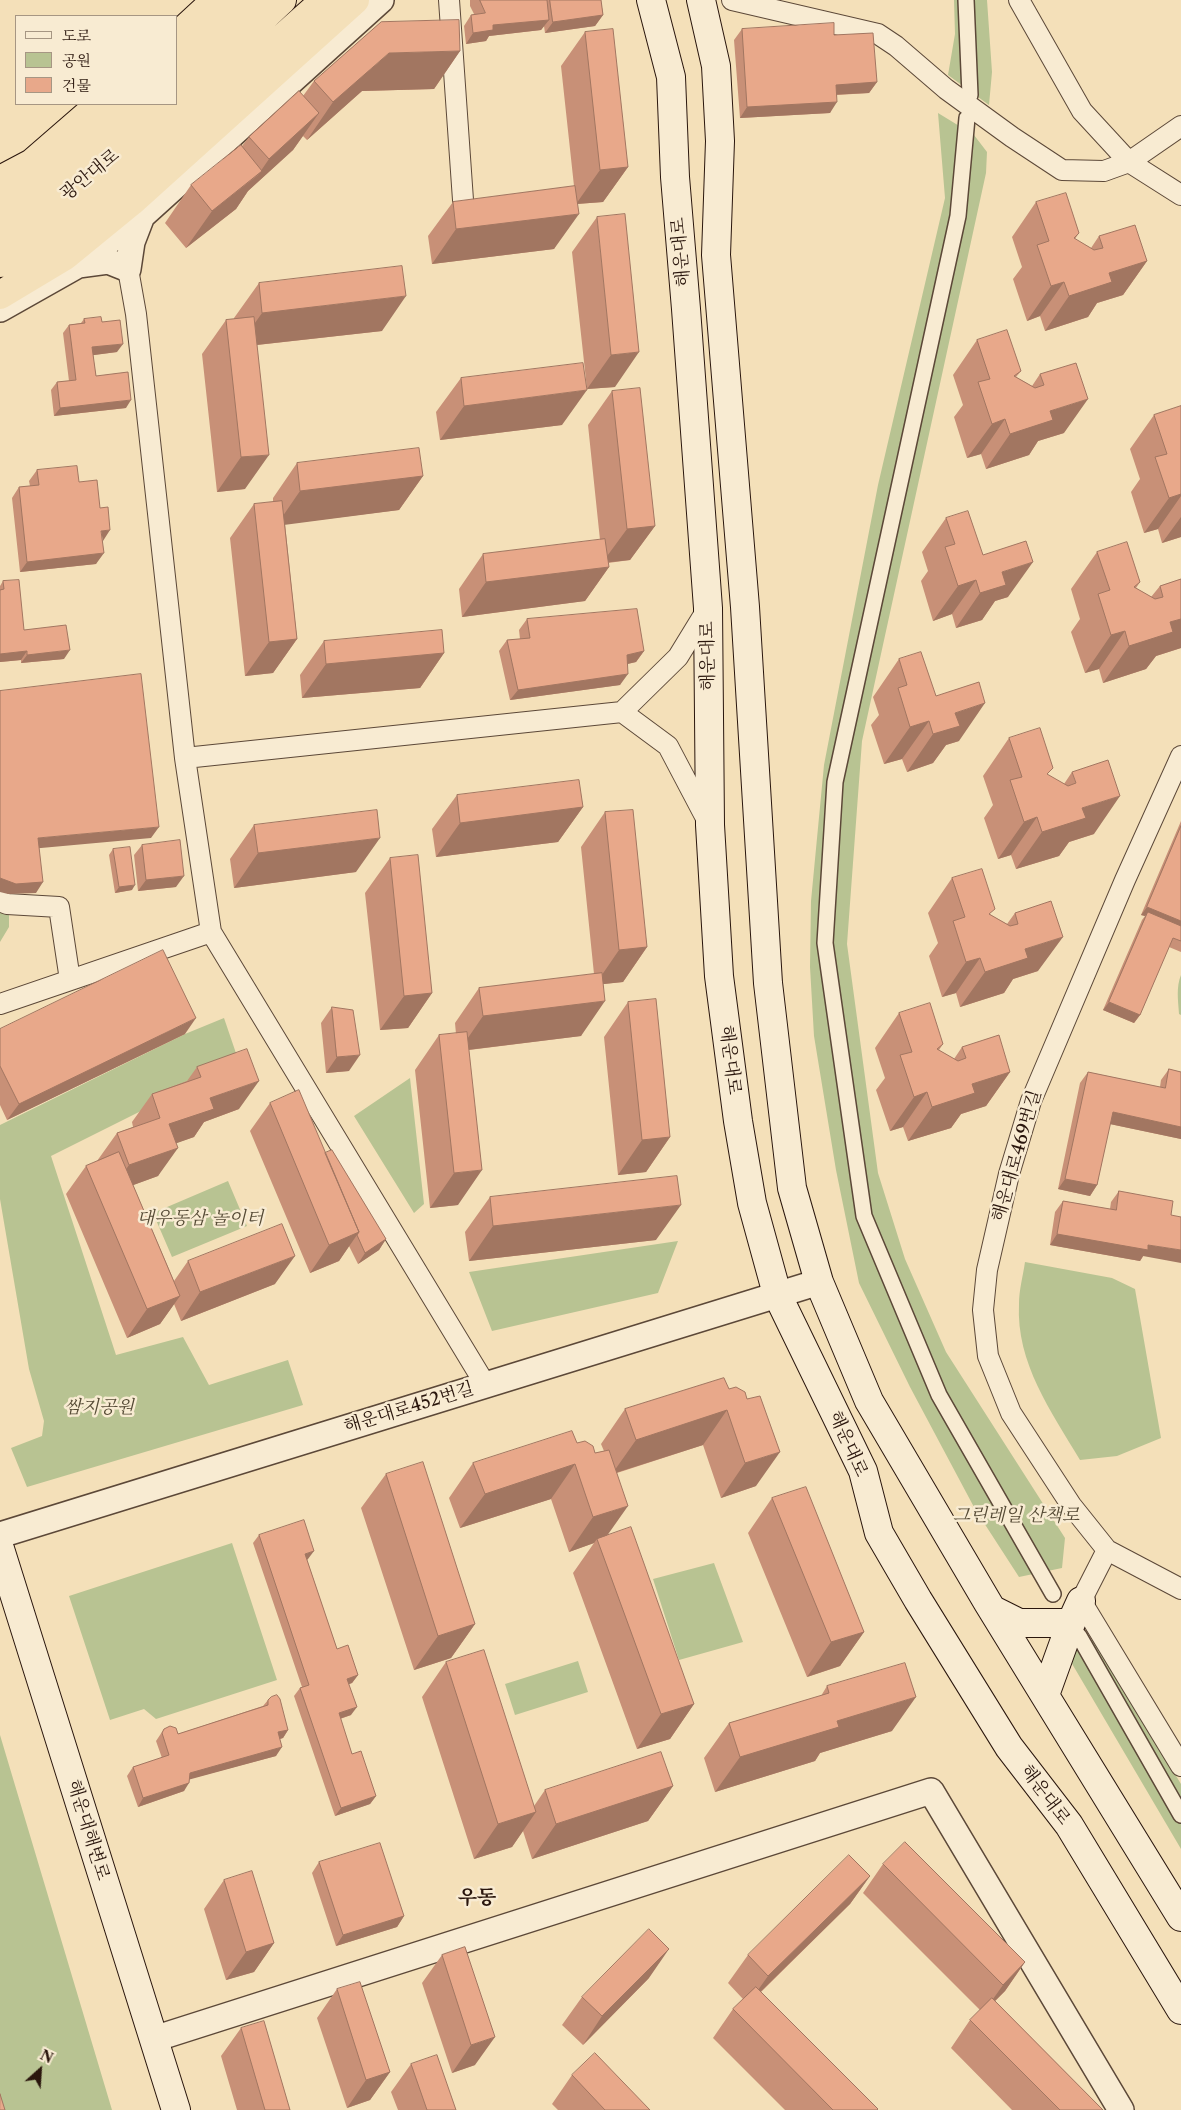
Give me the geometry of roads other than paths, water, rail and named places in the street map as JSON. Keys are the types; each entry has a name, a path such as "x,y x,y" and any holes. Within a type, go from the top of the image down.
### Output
{"highway":[{"path":"0,263 46,242 124,179 325,0"},
{"path":"0,295 65,256 131,202 355,0"},
{"path":"178,68 267,1"},
{"path":"178,97 267,1"},
{"path":"178,36 224,4"},
{"path":"178,50 224,4"},
{"path":"0,180 32,163 99,105"},
{"path":"0,197 32,180 117,105"},
{"name":"광안대로","path":"0,209 42,185 136,105"},
{"name":"광안대로","path":"0,235 17,227 82,185 171,105"}],"main road":[{"name":"해운대로","path":"651,0 671,77 675,177 708,608 710,825 719,976 738,1121 752,1203 778,1294 863,1471 879,1533 918,1600 1010,1747 1069,1825 1181,2010"},
{"name":"해운대로","path":"701,0 716,66 720,141 716,255 745,607 768,983 792,1188 820,1282 869,1401 993,1610 1181,1917"},
{"path":"178,85 267,1"},
{"path":"0,222 17,215 101,157 157,105"},
{"name":"해운대해변로","path":"0,1549 176,2110"},
{"path":"993,1610 1019,1623 1077,1620 1045,1694"}],"street":[{"path":"0,309 78,265 142,216 381,0"},
{"path":"449,0 463,200"},
{"path":"732,0 878,34 896,46 960,100 1062,170 1104,171 1129,162 1181,126"},
{"path":"966,0 970,95"},
{"path":"1019,0 1082,111 1129,162 1181,194"},
{"path":"967,118 958,216 835,782 825,943 864,1216 939,1395 1053,1594"},
{"path":"142,216 132,242 128,269 136,314 185,758 211,932 485,1384"},
{"path":"78,265 108,261 128,269"},
{"path":"185,758 622,712 678,657 708,608"},
{"path":"622,712 668,746 710,825"},
{"name":"해운대로469번길","path":"1107,1550 1071,1505 1011,1413 988,1356 984,1310 987,1270 1008,1174 1031,1101 1125,880 1181,756"},
{"path":"0,900 7,904 58,907 70,980"},
{"path":"0,1004 211,932"},
{"name":"해운대로452번길","path":"0,1535 820,1282"},
{"path":"1077,1620 1107,1550 1181,1589"},
{"path":"1077,1620 1181,1766"},
{"path":"1077,1620 1181,1815"},
{"path":"154,2039 931,1792 1121,2110"}],"district":[{"name":"우동","path":"477,1898"}],"park label":[{"name":"대우동삼 놀이터","path":"200,1219"},
{"name":"쌈지공원","path":"99,1408"},
{"name":"그린레일 산책로","path":"1016,1516"}]}
